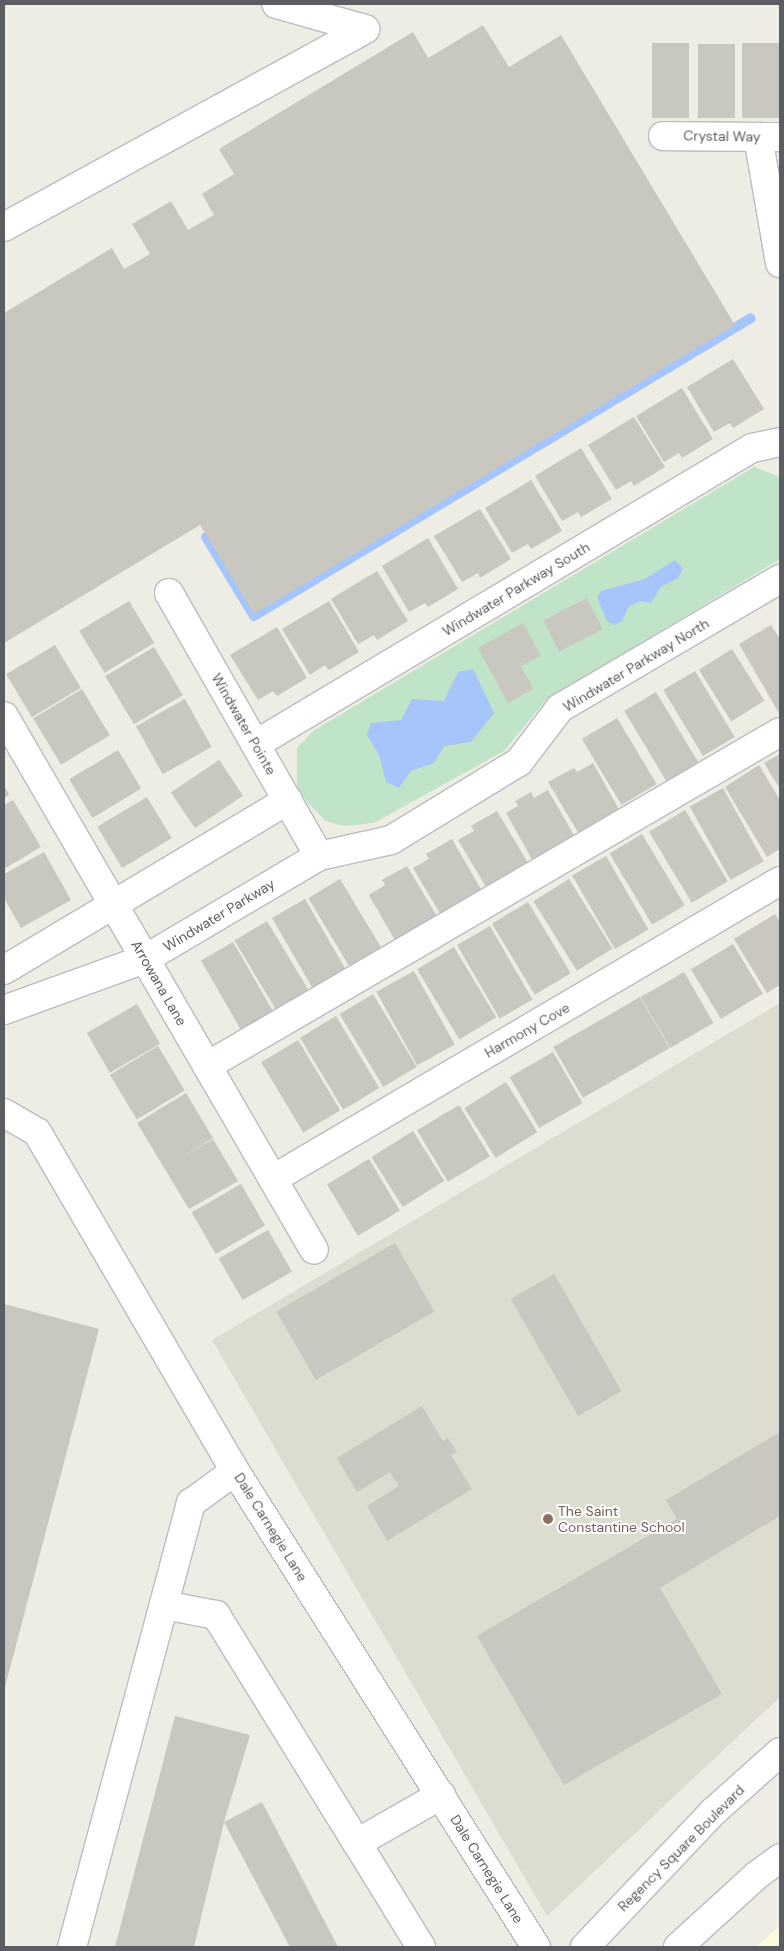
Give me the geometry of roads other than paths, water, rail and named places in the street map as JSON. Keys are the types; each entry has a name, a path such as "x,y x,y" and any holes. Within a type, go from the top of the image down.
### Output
{"street":[{"path":"4,227 365,30 343,13 276,4"},
{"name":"Crystal Way","path":"663,136 769,137"},
{"path":"769,137 780,263"},
{"name":"Windwater Parkway South","path":"256,744 752,448 780,442"},
{"name":"Windwater Parkway North","path":"319,856 391,840 519,762 560,708 780,579"},
{"name":"Windwater Pointe","path":"169,593 319,856"},
{"name":"Arrowana Lane","path":"4,716 314,1250"},
{"path":"207,1066 780,732"},
{"path":"4,970 288,800"},
{"name":"Windwater Parkway","path":"4,1010 145,959 319,856"},
{"name":"Harmony Cove","path":"273,1179 780,881"},
{"name":"Dale Carnegie Lane","path":"4,1113 37,1132 235,1471 536,1947"},
{"path":"72,1947 191,1503 235,1471"},
{"path":"164,1605 216,1615 421,1947"},
{"name":"Regency Square Boulevard","path":"584,1947 713,1812 780,1752"},
{"path":"357,1843 441,1795"},
{"path":"678,1947 757,1875 780,1858"}],"water":[{"path":"675,560 683,569 678,578 661,587 651,603 641,601 629,606 622,621 615,625 607,621 597,597 601,591 645,579"},
{"path":"473,669 494,713 471,742 444,746 434,763 411,771 399,788 386,782 379,755 367,735 371,723 401,720 412,699 444,701 458,672"}],"waterway":[{"path":"206,537 254,616 751,318"}],"place":[{"name":"The Saint Constantine School","path":"548,1519"}]}
